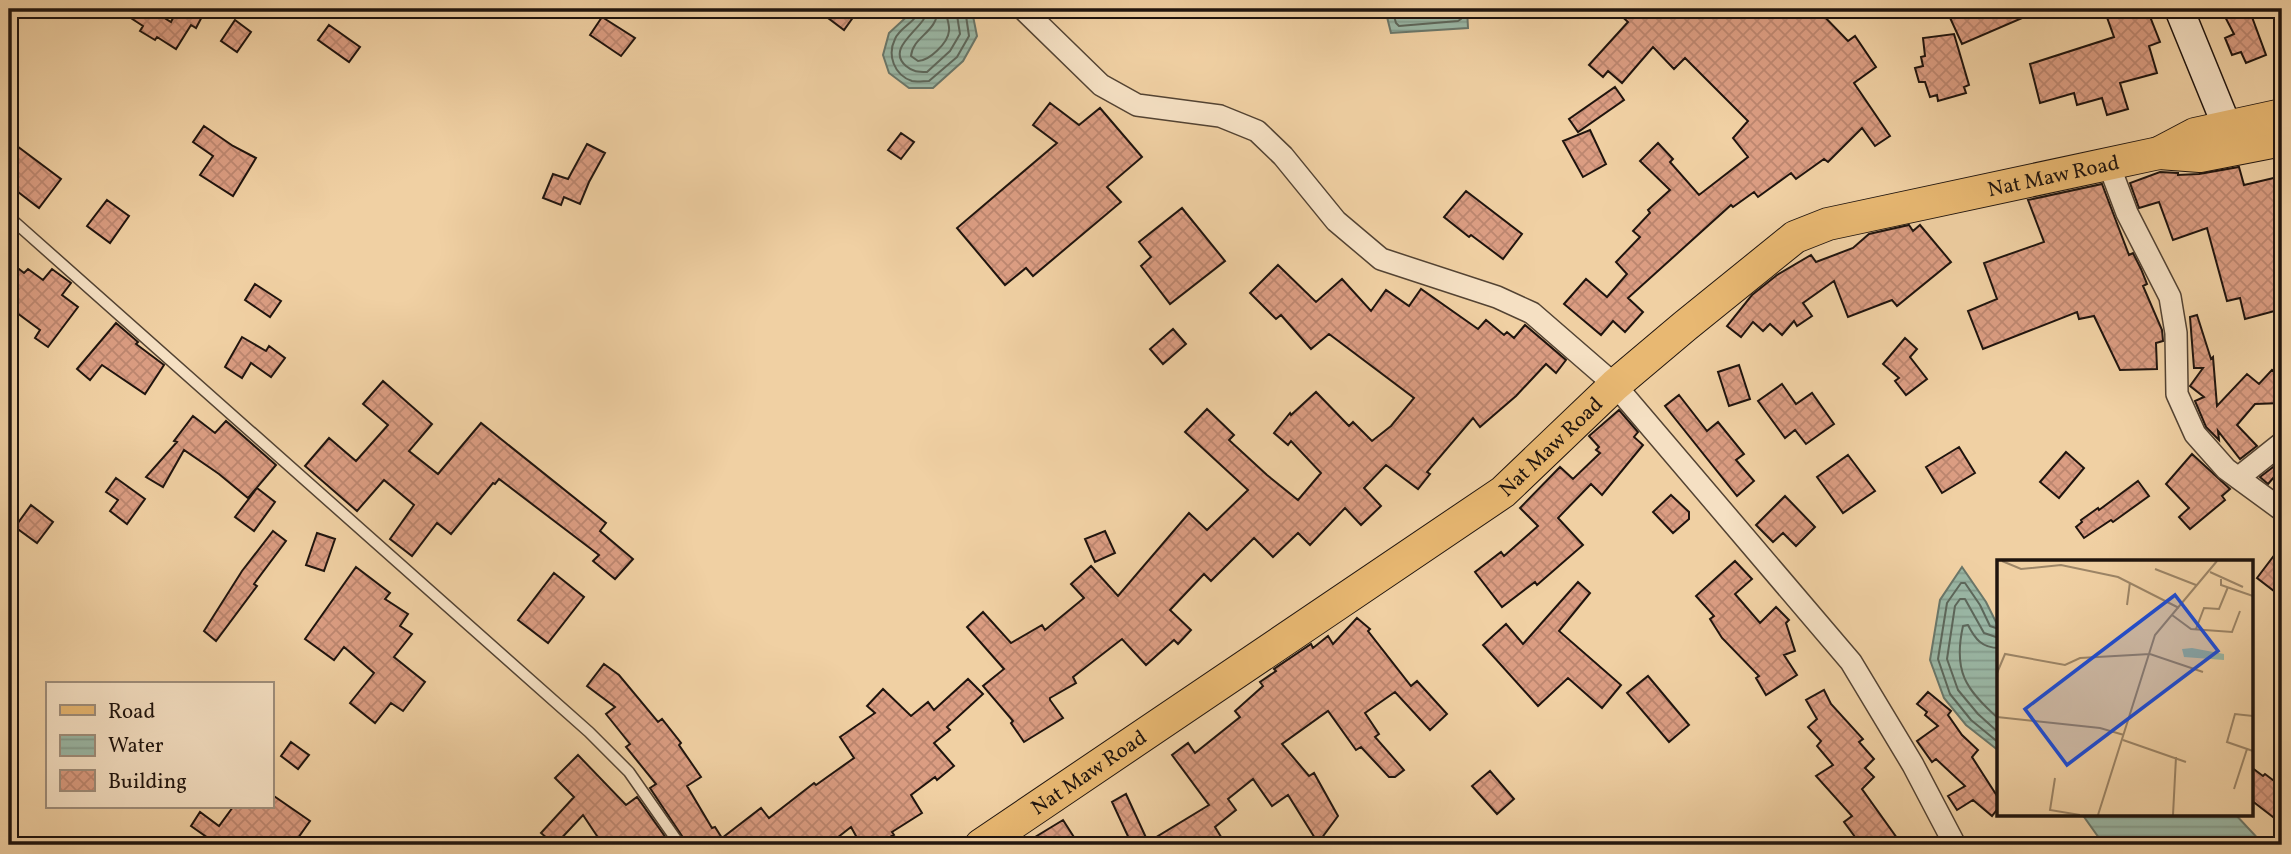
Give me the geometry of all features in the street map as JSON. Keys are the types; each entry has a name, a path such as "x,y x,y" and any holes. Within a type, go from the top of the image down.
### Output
{"main road":[{"path":"2179,9 2232,138"},
{"name":"Nat Maw Road","path":"981,845 1503,492 1615,386 1704,310 1796,237 1828,224 2159,153 2200,156 2282,115"},
{"name":"Nat Maw Road","path":"2232,138 2282,139"}],"street":[{"path":"1023,9 1101,85 1138,105 1220,117 1257,131 1283,156 1336,221 1381,259 1497,297 1532,313 1615,386 1851,662 1913,765 1955,845"},
{"path":"2109,165 2127,214 2170,297 2176,333 2177,394 2195,434 2226,469 2282,510"},
{"path":"2238,478 2282,443"}],"lane":[{"path":"9,216 589,732 629,772 680,845"}],"water":[{"path":"915,9 972,11 977,36 963,61 933,88 909,88 889,73 883,55 889,33"},
{"path":"1385,9 1467,9 1468,28 1391,33"},
{"path":"1962,567 1986,602 1997,624 1997,749 1966,725 1944,698 1930,660 1940,600"},
{"path":"2083,816 2237,816 2264,845 2104,845"}],"building":[{"path":"117,9 150,9 171,22 174,16 161,9 206,9 196,28 191,25 176,49 157,37 155,40 140,31 143,26"},
{"path":"816,9 859,9 844,30"},
{"path":"1614,9 1817,9 1848,41 1855,36 1876,67 1854,83 1890,136 1875,146 1862,128 1828,162 1824,159 1796,179 1791,173 1758,197 1754,192 1733,207 1731,205 1628,298 1643,312 1625,332 1613,321 1601,335 1564,304 1586,279 1607,297 1627,274 1616,262 1640,237 1633,231 1650,213 1648,210 1670,190 1640,161 1658,143 1673,159 1670,162 1699,195 1748,157 1733,138 1748,121 1685,58 1674,69 1653,47 1622,83 1608,71 1603,77 1589,65 1628,22"},
{"path":"1946,9 2043,9 1962,44"},
{"path":"2104,9 2147,9 2160,42 2149,46 2157,73 2120,83 2128,109 2107,115 2102,98 2077,105 2074,93 2040,103 2030,64 2114,37"},
{"path":"2221,9 2249,9 2266,55 2246,63 2241,52 2232,55 2225,38 2234,34"},
{"path":"602,17 635,38 621,56 590,35"},
{"path":"235,20 251,32 237,52 221,41"},
{"path":"329,25 360,47 349,62 318,40"},
{"path":"1954,34 1969,85 1964,87 1966,93 1938,101 1937,95 1930,97 1925,82 1919,82 1915,68 1923,66 1923,38"},
{"path":"1615,87 1624,100 1578,132 1569,119"},
{"path":"1050,103 1079,125 1100,108 1142,157 1107,187 1121,202 1033,276 1026,268 1005,285 957,228 1057,143 1033,125"},
{"path":"204,126 256,158 233,196 200,175 213,156 193,142"},
{"path":"1590,130 1606,164 1583,177 1563,141"},
{"path":"901,133 914,142 901,159 888,150"},
{"path":"9,140 61,179 39,208 9,185"},
{"path":"587,144 605,153 580,204 564,197 561,205 543,198 553,174 568,179"},
{"path":"2239,167 2244,185 2282,176 2282,309 2245,319 2240,298 2227,301 2207,228 2173,240 2159,202 2139,208 2130,183 2160,172 2199,174"},
{"path":"2102,184 2129,255 2133,253 2141,269 2147,284 2143,286 2162,330 2163,341 2156,343 2157,369 2120,370 2094,316 2079,319 2077,312 1983,349 1968,311 1997,299 1984,263 2044,242 2028,200"},
{"path":"1466,191 1522,234 1503,259 1444,217"},
{"path":"107,200 129,216 110,243 87,226"},
{"path":"1182,208 1225,261 1170,304 1141,266 1151,257 1139,242"},
{"path":"1909,225 1913,231 1920,225 1951,262 1897,306 1892,300 1848,317 1834,281 1803,303 1812,316 1797,326 1794,321 1782,335 1770,324 1763,331 1753,322 1741,337 1727,326 1752,295 1777,275 1811,255 1816,262 1853,248 1869,234"},
{"path":"9,261 24,273 28,269 43,280 52,269 71,283 62,295 78,307 48,347 35,338 40,330 9,307"},
{"path":"1278,265 1316,302 1342,279 1371,311 1386,290 1409,306 1421,289 1478,329 1486,320 1504,335 1507,332 1514,338 1525,325 1566,360 1556,373 1546,364 1516,396 1480,427 1473,418 1427,472 1430,474 1418,489 1386,465 1364,488 1381,506 1361,525 1345,508 1310,545 1298,533 1273,557 1254,538 1211,581 1204,574 1170,610 1191,630 1178,644 1174,640 1146,665 1122,639 1073,677 1076,683 1050,698 1063,718 1024,742 1011,723 1013,721 983,686 1004,669 967,627 983,612 1011,643 1042,625 1045,630 1084,598 1071,584 1091,566 1118,596 1189,513 1207,530 1248,490 1185,432 1207,409 1234,435 1229,440 1298,500 1321,473 1291,441 1288,445 1274,433 1290,413 1291,415 1316,392 1349,426 1353,422 1372,441 1391,426 1414,398 1329,334 1311,349 1281,315 1276,319 1250,293"},
{"path":"255,284 281,301 270,317 245,300"},
{"path":"2197,315 2211,359 2213,357 2217,406 2247,374 2259,384 2272,370 2282,379 2282,403 2255,404 2237,425 2257,446 2240,459 2218,431 2219,440 2206,427 2195,401 2204,397 2190,386 2203,368 2194,368 2190,317"},
{"path":"116,323 138,342 136,344 164,365 145,394 102,365 90,380 77,369"},
{"path":"1173,329 1186,344 1163,364 1150,349"},
{"path":"242,337 266,351 269,346 285,358 271,377 251,363 242,378 225,367"},
{"path":"1905,338 1917,349 1910,357 1927,379 1906,395 1895,381 1899,378 1883,364"},
{"path":"1739,365 1750,399 1729,406 1718,372"},
{"path":"383,381 432,424 409,451 438,474 481,423 606,523 600,531 633,559 615,579 593,561 599,555 499,479 451,534 437,523 412,556 390,539 414,505 384,480 357,511 305,466 329,438 356,461 388,425 363,404"},
{"path":"1782,384 1796,404 1812,393 1834,424 1806,444 1795,430 1785,438 1758,401"},
{"path":"1679,395 1707,431 1718,422 1744,454 1736,460 1754,481 1737,496 1665,406"},
{"path":"1619,410 1638,432 1634,437 1643,445 1602,495 1591,484 1558,518 1583,545 1537,585 1535,582 1502,607 1475,572 1501,552 1504,556 1538,526 1520,508 1560,467 1573,479 1600,453 1596,450 1599,447 1589,436"},
{"path":"193,416 215,433 226,421 276,465 248,498 184,450 163,487 146,477 177,442 174,441"},
{"path":"1959,447 1975,473 1942,493 1926,467"},
{"path":"2066,452 2084,468 2059,498 2040,482"},
{"path":"2192,454 2230,489 2222,496 2225,500 2190,529 2179,517 2189,508 2166,484"},
{"path":"1848,455 1875,491 1843,513 1817,477"},
{"path":"2281,461 2282,468 2268,484 2260,477"},
{"path":"116,478 145,499 127,524 110,511 118,500 106,492"},
{"path":"2138,481 2149,496 2113,522 2111,520 2084,538 2076,527 2081,520"},
{"path":"257,488 275,502 254,531 235,517"},
{"path":"1671,495 1689,512 1689,519 1673,533 1653,512"},
{"path":"1785,496 1815,527 1796,546 1783,533 1773,542 1756,525"},
{"path":"31,505 53,522 37,543 15,527"},
{"path":"273,531 286,541 216,641 204,631 242,571"},
{"path":"1105,531 1115,553 1095,562 1085,539"},
{"path":"317,533 335,539 324,571 306,565"},
{"path":"2282,545 2282,580 2274,591 2257,578"},
{"path":"1735,561 1752,579 1735,594 1760,623 1776,607 1789,620 1786,623 1795,651 1784,655 1797,675 1766,695 1756,678 1759,676 1722,638 1710,619 1714,616 1696,596"},
{"path":"356,567 390,593 385,599 408,614 400,626 412,634 394,657 425,682 403,711 391,703 375,723 350,703 374,673 344,647 334,660 305,639"},
{"path":"554,573 584,597 548,643 518,620"},
{"path":"1578,582 1590,593 1559,631 1621,685 1602,708 1568,678 1538,706 1483,645 1506,624 1523,644"},
{"path":"1357,618 1370,629 1368,631 1411,686 1417,681 1447,714 1430,730 1395,692 1365,713 1379,734 1375,737 1404,770 1395,777 1389,777 1361,747 1356,750 1328,711 1282,744 1309,776 1314,773 1338,816 1318,843 1288,795 1272,806 1253,779 1228,799 1236,810 1215,827 1226,845 1132,845 1112,802 1126,794 1148,842 1209,805 1172,755 1188,743 1195,753 1240,717 1235,711 1263,686 1260,682 1276,671 1274,669 1311,644 1313,648 1328,636 1333,644"},
{"path":"604,664 619,675 658,722 662,719 681,743 679,745 701,777 687,786 712,828 715,827 722,838 761,808 769,818 814,783 816,785 854,758 840,737 875,713 867,706 883,689 911,716 928,702 934,710 968,679 983,694 947,727 950,730 934,743 954,766 937,780 935,777 911,795 922,813 892,832 894,835 875,845 861,845 851,827 828,845 688,845 650,788 656,784 626,747 630,744 606,714 615,707 587,686"},
{"path":"1648,676 1689,725 1669,742 1627,693"},
{"path":"1824,690 1831,704 1863,739 1859,742 1874,759 1865,768 1874,777 1862,789 1902,845 1861,845 1844,822 1852,816 1816,776 1833,765 1817,746 1821,741 1808,727 1817,719 1806,700"},
{"path":"1928,692 1951,711 1948,715 1962,735 1978,750 1972,757 1997,796 1997,810 1992,816 1973,800 1957,810 1948,796 1965,786 1936,759 1932,762 1917,741 1938,726 1917,704"},
{"path":"291,742 309,755 298,769 281,756"},
{"path":"578,755 626,805 637,797 671,845 603,845 583,815 555,845 541,833 574,797 555,778"},
{"path":"2252,768 2282,787 2282,824 2252,801"},
{"path":"1490,771 1514,799 1497,814 1472,786"},
{"path":"273,795 310,821 293,845 218,845 191,826 200,812 219,826 232,808 273,808"},
{"path":"1063,820 1079,845 1022,845"}]}
